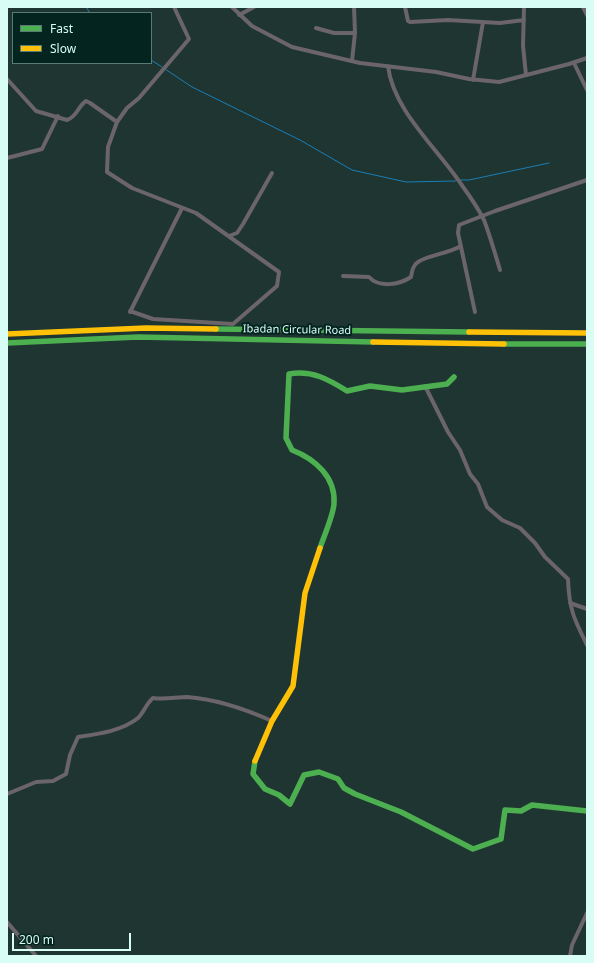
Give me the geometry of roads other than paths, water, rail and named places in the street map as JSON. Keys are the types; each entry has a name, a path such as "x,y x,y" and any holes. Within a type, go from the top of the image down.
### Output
{"main road":[{"name":"Ibadan Circular Road","path":"7,334 146,328 587,333"},
{"name":"Ibadan Circular Road","path":"7,343 138,337 545,345 587,344"},
{"path":"454,377 447,384 402,390 385,390 370,386 347,391 326,377 312,372 301,371 289,374 286,438 292,450 303,454 316,463 330,478 334,504 305,593 293,686 272,721 262,747 254,758 252,774 265,789 279,795 290,804 304,776 319,772 338,779 344,788 355,794 401,812 473,849 501,839 505,810 521,811 532,806 587,811"}],"street":[{"path":"174,7 189,39 139,98 127,108 117,122 108,147 107,172 132,188 196,213 279,272 277,286 233,324 154,320 130,312 182,208"},
{"path":"232,7 252,26 292,47 352,61 436,72 473,80 499,82 574,63 587,58"},
{"path":"239,15 254,7"},
{"path":"352,61 355,33 354,7"},
{"path":"405,7 408,21 410,22 448,20 500,23 524,20"},
{"path":"524,7 523,46 526,75"},
{"path":"583,7 587,15"},
{"path":"473,80 483,22"},
{"path":"316,28 334,33 355,33"},
{"path":"574,63 587,90"},
{"path":"388,66 389,79 396,96 418,128 455,175 482,217 500,270"},
{"path":"7,79 36,111 58,116 67,120 70,119 86,101 117,122"},
{"path":"7,158 42,149 58,116"},
{"path":"229,236 238,233 272,173"},
{"path":"475,312 458,233 459,225 587,180"},
{"path":"343,276 369,277 375,283 382,284 404,281 411,277 413,268 417,263 461,246"},
{"path":"424,386 448,432 460,450 470,474 478,484 487,507 502,520 520,528 535,543 545,557 568,580 573,618 587,644"},
{"path":"570,604 587,609"},
{"path":"7,794 36,782 53,781 66,774 70,755 78,737 98,734 122,726 138,718 147,702 153,698 165,700 186,697 219,702 272,721"},
{"path":"570,956 572,944 587,913"},
{"path":"7,922 36,956"}],"waterway":[{"path":"86,7 89,12"},
{"path":"152,61 162,67"},
{"path":"165,69 192,87 300,140 352,170 406,182 456,181"},
{"path":"460,180 469,180 549,163"}]}
